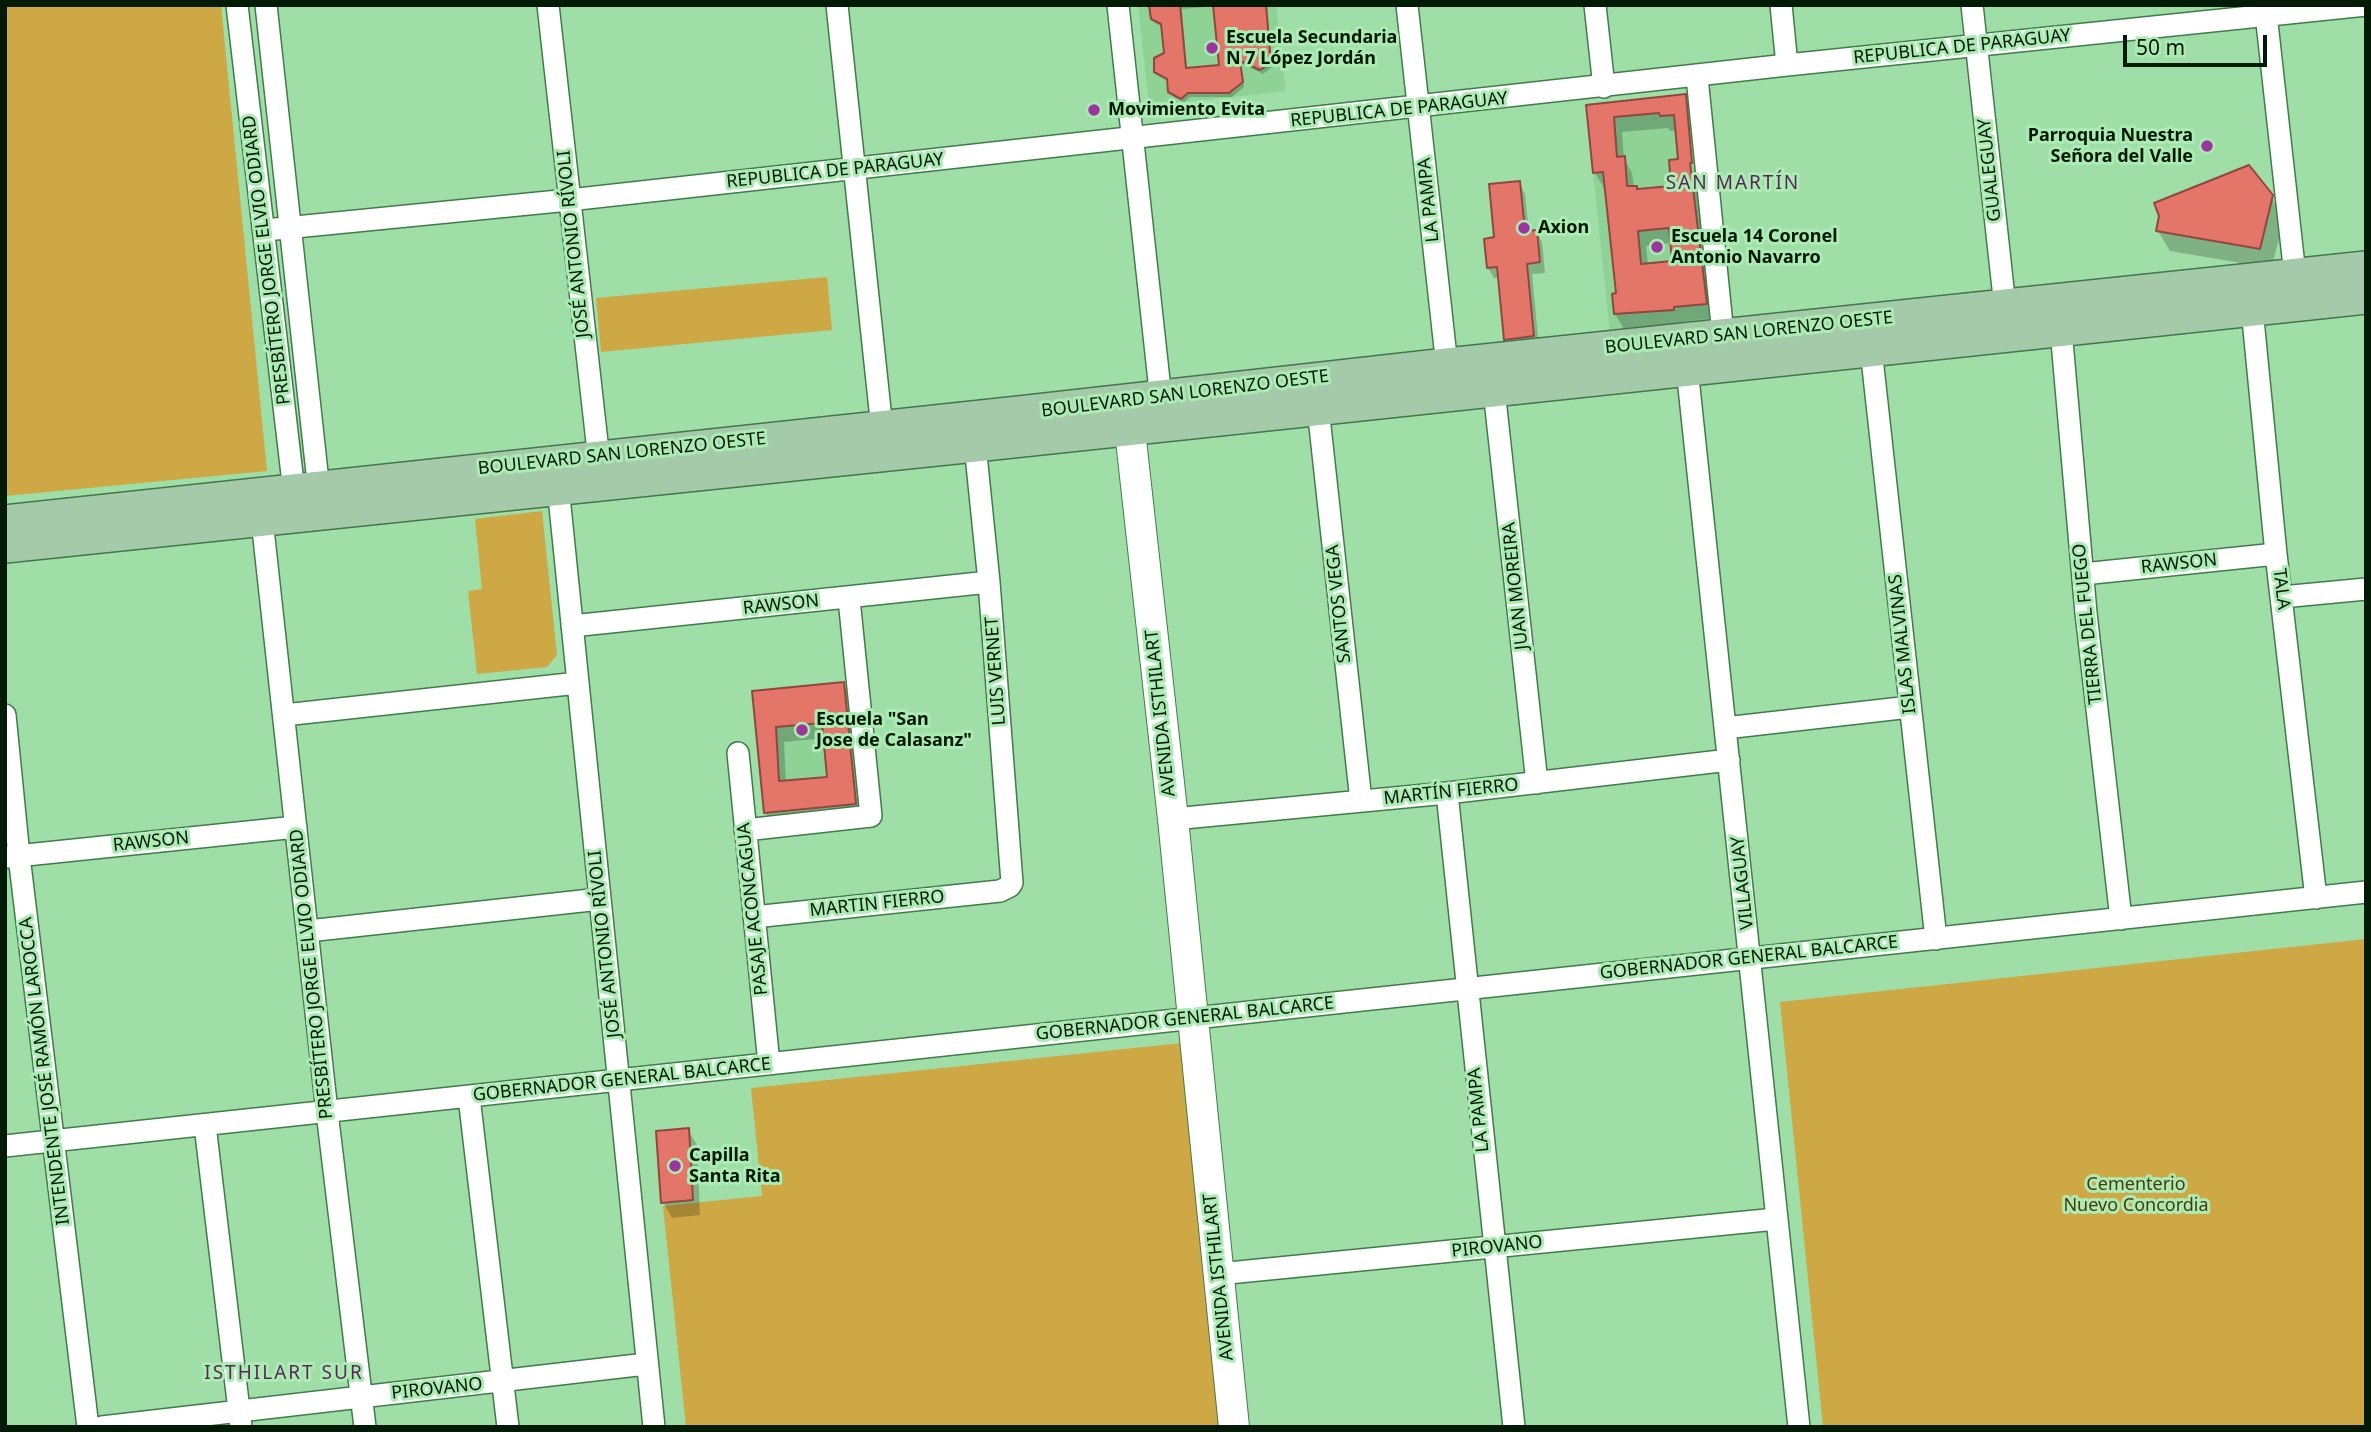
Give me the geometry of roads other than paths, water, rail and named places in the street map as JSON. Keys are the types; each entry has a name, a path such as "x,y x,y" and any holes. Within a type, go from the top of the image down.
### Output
{"main road":[{"name":"BOULEVARD SAN LORENZO OESTE","path":"5,522 307,501 883,441 1156,396 1449,379 1686,354 1871,349 2006,321 2061,330 2250,295 2295,275 2366,268"},
{"name":"BOULEVARD SAN LORENZO OESTE","path":"883,441 975,445 1136,428 1318,408 1449,379 1494,390 1686,354 1723,335 2006,321 2250,295 2366,296"},
{"name":"BOULEVARD SAN LORENZO OESTE","path":"5,546 262,520 307,501"}],"street":[{"name":"PRESBÍTERO JORGE ELVIO ODIARD","path":"237,5 265,230 307,501"},
{"name":"PRESBÍTERO JORGE ELVIO ODIARD","path":"266,5 290,228 307,501"},
{"name":"JOSÉ ANTONIO RÍVOLI","path":"548,5 600,470"},
{"path":"837,5 883,441"},
{"path":"1118,5 1159,381 1156,396"},
{"name":"LA PAMPA","path":"1407,5 1449,379"},
{"path":"1595,5 1604,86"},
{"path":"1781,5 1787,65"},
{"name":"GUALEGUAY","path":"1972,5 2006,321"},
{"name":"REPUBLICA DE PARAGUAY","path":"265,230 569,200 1977,46 2179,15 2366,5"},
{"path":"2265,11 2295,275"},
{"path":"1697,77 1723,335"},
{"name":"TALA","path":"2250,295 2276,554 2316,898"},
{"name":"TIERRA DEL FUEGO","path":"2061,330 2083,573 2121,919"},
{"name":"ISLAS MALVINAS","path":"1871,349 1936,939"},
{"name":"VILLAGUAY","path":"1686,354 1799,1427"},
{"name":"JUAN MOREIRA","path":"1494,390 1538,783"},
{"name":"AVENIDA ISTHILART","path":"1156,396 1131,440 1194,1018 1234,1427"},
{"name":"SANTOS VEGA","path":"1318,408 1361,801"},
{"name":"LUIS VERNET","path":"975,445 989,582 1012,878 1010,886 1000,891"},
{"name":"JOSÉ ANTONIO RÍVOLI","path":"557,475 654,1427"},
{"name":"PRESBÍTERO JORGE ELVIO ODIARD","path":"262,520 327,1112 365,1427"},
{"name":"RAWSON","path":"2083,573 2276,554"},
{"name":"RAWSON","path":"572,626 989,582"},
{"path":"2282,597 2366,589"},
{"path":"745,830 871,816 849,598"},
{"path":"284,715 578,683"},
{"path":"1725,728 1910,707"},
{"name":"INTENDENTE JOSÉ RAMÓN LAROCCA","path":"5,715 12,857 54,1141 88,1427"},
{"name":"PASAJE ACONCAGUA","path":"738,753 769,1064"},
{"name":"MARTÍN FIERRO","path":"1173,819 1447,793 1729,761"},
{"name":"LA PAMPA","path":"1447,793 1514,1427"},
{"name":"RAWSON","path":"12,857 296,827"},
{"name":"MARTIN FIERRO","path":"754,917 1000,891"},
{"name":"GOBERNADOR GENERAL BALCARCE","path":"5,1146 2366,892"},
{"path":"308,931 600,899"},
{"path":"469,1097 508,1427"},
{"path":"205,1125 240,1419"},
{"name":"PIROVANO","path":"1218,1274 1776,1219"},
{"name":"PIROVANO","path":"102,1427 240,1419 361,1397 646,1364"}],"place":[{"name":"Escuela Secundaria N 7 López Jordán","path":"1212,48"},
{"name":"Movimiento Evita","path":"1094,110"},
{"name":"Parroquia Nuestra Señora del Valle","path":"2207,146"},
{"name":"Axion","path":"1524,228"},
{"name":"Escuela 14 Coronel Antonio Navarro","path":"1657,247"},
{"name":"Escuela \"San Jose de Calasanz\"","path":"802,730"},
{"name":"Capilla Santa Rita","path":"675,1166"}],"district":[{"name":"SAN MARTÍN","path":"1733,184"},
{"name":"ISTHILART SUR","path":"284,1374"}],"park label":[{"name":"Cementerio Nuevo Concordia","path":"2136,1195"}]}
